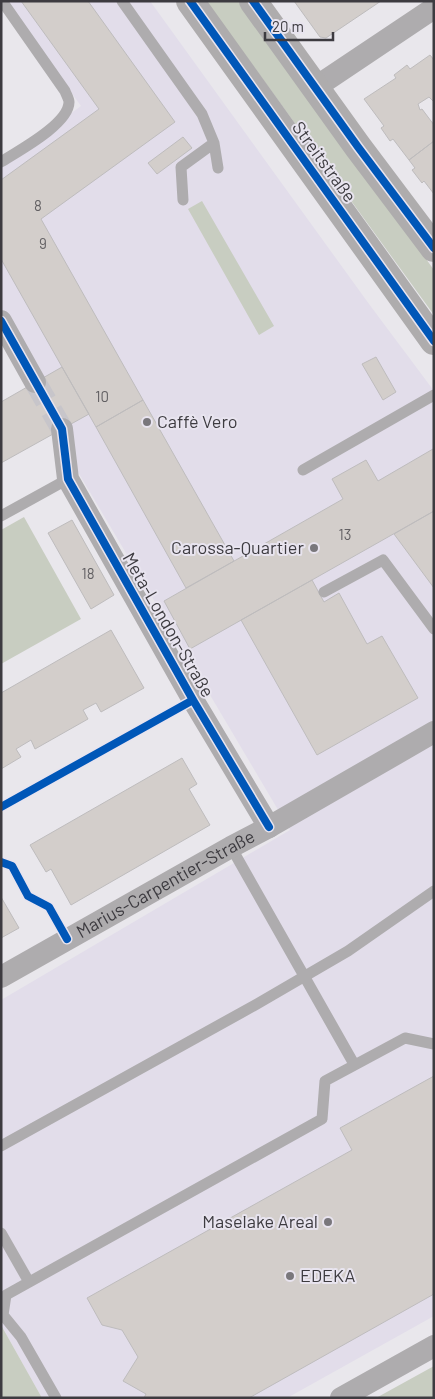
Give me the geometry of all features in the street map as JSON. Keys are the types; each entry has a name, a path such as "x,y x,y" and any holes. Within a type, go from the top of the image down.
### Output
{"main road":[{"name":"Streitstraße","path":"190,1 434,341"},
{"name":"Streitstraße","path":"253,1 358,148 434,248"}],"street":[{"path":"316,87 434,8"},
{"path":"1,321 36,382"},
{"name":"Meta-London-Straße","path":"62,429 68,479 188,692 269,827"},
{"name":"Marius-Carpentier-Straße","path":"1,977 434,732"},
{"path":"342,1398 434,1346"}],"lane":[{"path":"1,162 58,123 66,112 69,101 65,91 2,1"},
{"path":"122,1 202,114 214,142 218,168"},
{"path":"183,200 181,167 214,142"},
{"path":"302,470 434,395"},
{"path":"1,516 68,479"},
{"path":"324,592 383,560 434,629"},
{"path":"231,847 354,1064"},
{"path":"1,1146 348,952 434,891"},
{"path":"56,1398 21,1337 3,1315 6,1295 322,1119 325,1081 405,1038 434,1044"},
{"path":"1,1233 29,1282"}],"shaded area":[{"path":"4,1 150,1 434,391 434,1316 287,1398 42,1398 1,1325 1,1000 290,830 1,342 1,165 81,106"},
{"path":"206,1 240,1 434,270 434,315"},
{"path":"202,201 274,326 259,335 188,209"},
{"path":"24,517 81,619 1,664 1,530"},
{"path":"1,1325 42,1398 1,1398"},
{"path":"434,1366 434,1398 376,1398"}],"building":[{"path":"21,1 88,1 175,122 41,219 143,400 96,427 1,259 1,180 99,109"},
{"path":"294,1 381,1 326,38 320,37"},
{"path":"430,55 434,60 434,102 429,97 418,104 420,110 422,109 434,125 434,141 409,160 393,139 390,141 381,128 384,126 364,99 396,78 394,75 407,65 410,69"},
{"path":"183,137 192,148 157,174 148,163"},
{"path":"434,141 434,194 412,170 415,168 409,160"},
{"path":"376,357 396,392 383,400 362,364"},
{"path":"62,367 89,414 1,463 1,402"},
{"path":"143,400 234,561 186,588 96,427"},
{"name":"Carossa-Quartier","path":"433,449 434,511 190,649 164,601 343,499 332,479 366,460 378,481"},
{"path":"434,511 434,588 394,534"},
{"path":"72,520 114,595 91,609 48,533"},
{"path":"312,580 324,602 339,593 367,644 382,636 418,698 317,755 241,620"},
{"path":"111,630 144,688 101,712 96,703 83,710 88,719 35,749 31,740 16,749 21,757 1,769 1,693"},
{"path":"182,758 197,784 189,789 210,825 71,905 51,869 46,872 30,845"},
{"path":"1,897 19,928 1,938"},
{"name":"Maselake Areal","path":"434,1076 434,1294 249,1398 144,1398 146,1394 123,1381 138,1357 122,1330 102,1325 87,1298 352,1150 340,1128"}],"tunnel":[{"path":"35,382 62,429"}],"cycle path":[{"path":"190,1 434,341"},
{"path":"253,1 358,147 434,248"},
{"path":"1,321 62,429 68,479 193,700 269,827"},
{"path":"1,807 193,700"},
{"path":"1,862 12,866 28,896 49,907 67,939"}],"place":[{"name":"Caffè Vero","path":"147,422"},
{"name":"Carossa-Quartier","path":"314,548"},
{"name":"Maselake Areal","path":"328,1222"},
{"name":"EDEKA","path":"290,1276"}]}
